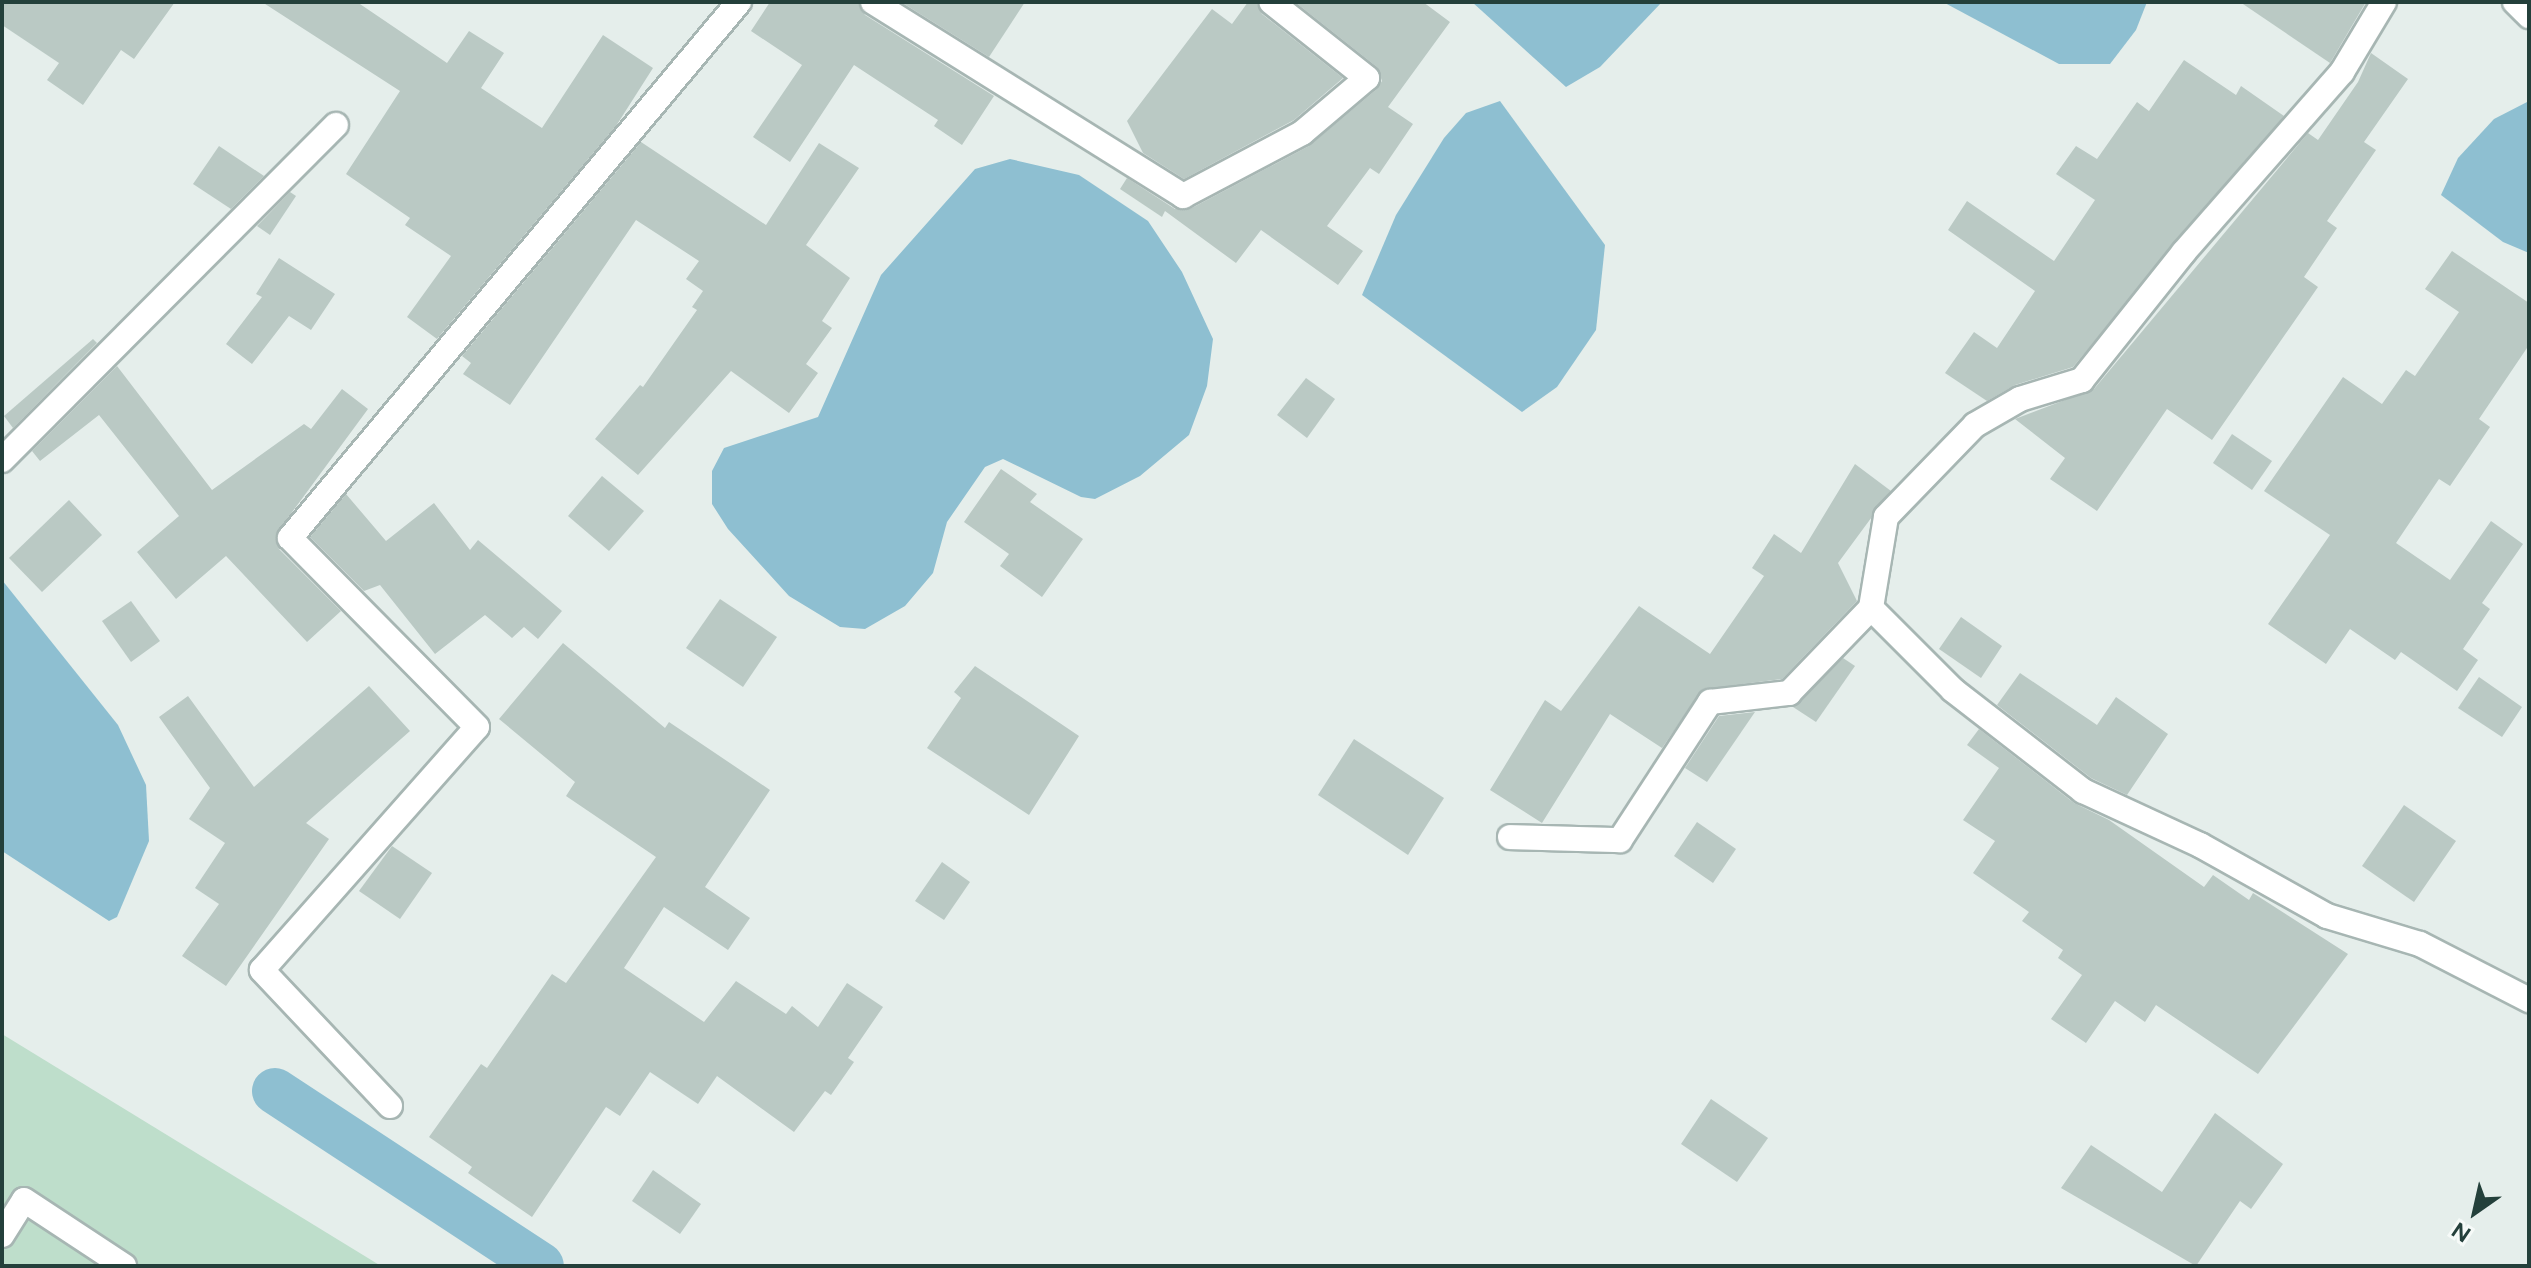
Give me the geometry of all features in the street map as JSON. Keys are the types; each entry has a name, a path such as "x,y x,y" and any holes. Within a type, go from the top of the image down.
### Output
{"street":[{"path":"390,1106 262,970 477,727 290,538 739,2"},
{"path":"873,2 1183,196 1302,133 1367,78 1271,2"},
{"path":"1510,837 1620,840 1710,702 1789,693 1871,608 1886,517 1975,425 2020,399 2082,380 2184,252 2342,72 2384,2"},
{"path":"2515,2 2529,16"},
{"path":"2,460 336,125"},
{"path":"1871,608 1953,690 2083,791 2200,845 2327,916 2420,944 2529,1000"},
{"path":"2,1235 24,1200 124,1266"}],"green space":[{"path":"2,1034 381,1266 2,1266"}],"water":[{"path":"1472,2 1662,2 1600,67 1566,87"},
{"path":"1943,2 2147,2 2136,30 2110,64 2059,64"},
{"path":"1500,101 1605,245 1596,330 1557,387 1522,412 1362,295 1396,215 1444,138 1466,113"},
{"path":"2529,101 2529,253 2503,242 2441,195 2458,158 2494,119"},
{"path":"1010,159 1079,175 1148,221 1182,272 1213,339 1207,386 1189,435 1140,476 1095,499 1081,497 1003,459 985,467 947,522 933,573 905,606 865,629 840,627 789,596 728,529 712,504 712,471 724,448 818,417 881,275 975,169"},
{"path":"2,580 118,725 146,785 149,841 117,917 109,921 2,851"}],"building":[{"path":"2,2 175,2 134,59 121,50 83,105 47,80 59,63 2,25"},
{"path":"262,2 357,2 447,63 469,31 504,53 481,88 542,128 603,35 653,68 616,126 437,339 407,317 451,256 405,225 410,218 346,174 400,91"},
{"path":"770,2 858,2 865,15 994,96 962,145 934,126 938,120 854,65 790,162 753,137 802,65 751,31"},
{"path":"901,2 1025,2 989,57"},
{"path":"1248,2 1256,2 1262,14 1343,78 1294,120 1184,179 1143,153 1127,121 1212,9 1232,24"},
{"path":"1295,2 1423,2 1450,22 1388,107 1413,124 1379,174 1370,168 1327,226 1363,251 1338,285 1261,230 1236,263 1165,211 1162,217 1120,189 1127,178 1175,209 1190,209 1309,146 1377,89 1382,81 1377,67"},
{"path":"2240,2 2366,2 2330,63"},
{"path":"2371,53 2408,79 2364,142 2376,150 2327,221 2337,228 2304,277 2318,287 2212,440 2167,409 2097,511 2050,479 2065,458 2015,419 2094,389 2308,133 2318,140 2358,82"},
{"path":"2184,60 2236,95 2241,86 2284,116 2073,367 2015,385 1987,401 1945,373 1974,332 1997,348 2035,291 1948,230 1967,201 2054,261 2095,200 2056,174 2076,146 2097,159 2137,102 2149,111"},
{"path":"641,142 766,225 819,143 859,168 806,245 850,278 822,321 832,328 806,364 818,373 789,413 731,371 638,475 595,439 640,385 643,387 697,310 692,307 703,291 686,279 699,261 636,220 510,405 463,374 471,363 462,356"},
{"path":"219,146 264,176 231,209 193,184"},
{"path":"290,192 296,196 270,235 257,226"},
{"path":"2452,251 2529,303 2529,345 2479,419 2490,427 2450,486 2439,479 2396,543 2450,580 2491,521 2523,544 2482,603 2490,609 2463,649 2478,660 2457,691 2401,652 2395,660 2350,629 2326,664 2268,624 2330,535 2264,491 2343,377 2382,404 2406,370 2415,376 2459,312 2425,289"},
{"path":"279,258 335,294 311,330 289,316 252,364 226,344 262,297 256,294"},
{"path":"93,339 97,343 13,428 4,416"},
{"path":"117,366 212,490 304,424 311,429 342,389 368,409 276,534 279,549 341,611 307,642 226,556 176,599 137,552 179,516 99,415 40,461 32,451"},
{"path":"1306,378 1335,399 1307,438 1277,415"},
{"path":"2232,434 2272,461 2252,490 2213,463"},
{"path":"1855,464 1891,491 1838,563 1857,601 1782,679 1703,689 1662,748 1610,714 1542,823 1490,790 1545,700 1561,711 1639,606 1710,654 1764,576 1752,568 1774,534 1801,553"},
{"path":"1001,469 1037,494 1030,502 1083,539 1042,597 1000,566 1009,554 964,522"},
{"path":"602,476 644,511 609,551 568,516"},
{"path":"346,494 386,541 434,503 470,550 478,540 562,611 538,639 524,627 512,638 485,615 435,654 380,585 364,591 310,537"},
{"path":"69,500 102,535 42,592 9,558"},
{"path":"720,599 777,637 743,687 686,648"},
{"path":"131,601 160,641 131,662 102,621"},
{"path":"1961,617 2002,646 1981,678 1939,649"},
{"path":"563,643 665,728 669,722 770,790 705,887 750,918 728,950 664,907 624,968 704,1022 736,981 786,1014 792,1006 818,1027 847,983 883,1007 848,1058 854,1062 831,1095 825,1091 794,1132 717,1076 698,1104 650,1072 620,1116 606,1107 532,1217 468,1173 472,1167 429,1137 481,1064 487,1068 552,974 566,983 656,857 566,796 575,782 499,719"},
{"path":"1843,658 1855,666 1816,722 1793,707"},
{"path":"975,666 1079,736 1029,815 927,748 961,698 954,692"},
{"path":"2020,673 2097,725 2116,697 2168,734 2127,795 2091,778 1997,705"},
{"path":"2479,677 2522,707 2502,737 2458,708"},
{"path":"369,686 410,731 306,823 329,839 226,986 182,956 219,904 195,888 225,843 189,819 210,788 159,717 188,696 254,787"},
{"path":"1755,712 1707,782 1685,768 1719,716"},
{"path":"1979,729 2074,803 2109,820 2204,887 2213,875 2249,900 2253,893 2348,954 2258,1074 2156,1005 2145,1022 2115,1001 2086,1043 2051,1019 2082,975 2058,958 2063,950 2022,921 2029,912 1973,873 1995,841 1963,820 1999,768 1967,745"},
{"path":"1354,739 1444,798 1408,855 1318,795"},
{"path":"2404,805 2456,841 2414,902 2362,866"},
{"path":"1697,822 1736,849 1713,883 1674,856"},
{"path":"392,846 432,873 400,919 359,891"},
{"path":"942,862 970,882 944,920 915,901"},
{"path":"1711,1099 1768,1138 1737,1182 1681,1144"},
{"path":"2215,1113 2283,1164 2251,1209 2240,1201 2196,1266 2061,1188 2091,1145 2162,1192"},
{"path":"653,1170 701,1204 680,1234 632,1201"}],"waterway":[{"path":"275,1091 541,1266"}]}
